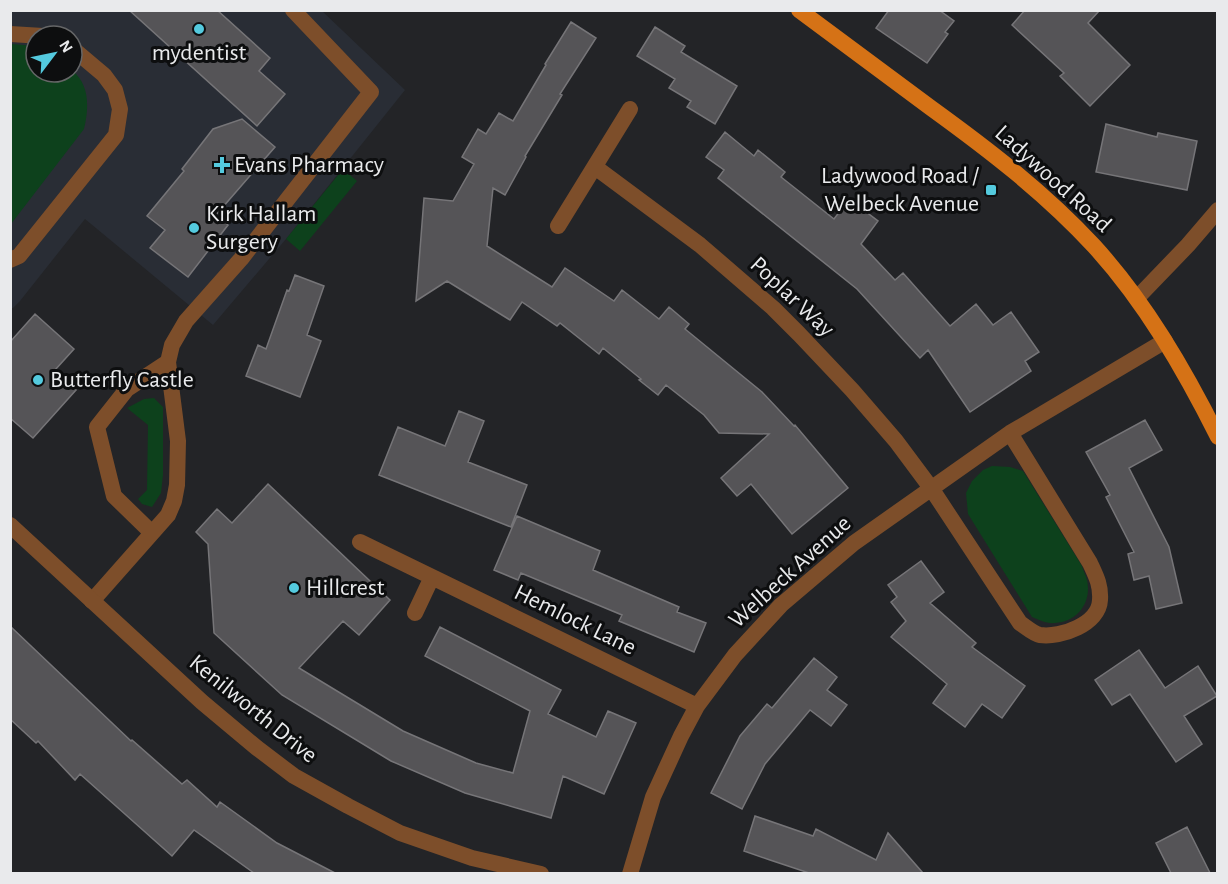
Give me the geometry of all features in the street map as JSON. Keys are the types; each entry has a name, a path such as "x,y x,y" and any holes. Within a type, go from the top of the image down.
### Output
{"main road":[{"name":"Ladywood Road","path":"799,10 996,156 1087,239 1137,298 1165,342 1218,437"}],"street":[{"path":"92,601 168,515 174,501 177,485 177,441 168,362 172,345 186,321 241,259 371,92 292,10"},
{"path":"10,260 19,256 116,135 120,109 115,90 104,75 84,58"},
{"path":"558,226 630,109"},
{"name":"Poplar Way","path":"595,167 700,246 786,321 859,398 896,441 931,488"},
{"path":"1137,298 1218,210"},
{"name":"Welbeck Avenue","path":"630,873 653,797 697,706 735,655 782,605 854,543 1010,433 1165,342"},
{"path":"152,533 114,496 97,427 127,389 168,362"},
{"path":"931,488 1020,623 1038,635 1047,635 1063,634 1091,619 1100,602 1099,581 1010,433"},
{"name":"Kenilworth Drive","path":"10,525 202,702 256,748 294,776 400,833 472,858 540,873"},
{"name":"Hemlock Lane","path":"360,542 697,706"},
{"path":"415,613 432,577"}],"shaded area":[{"path":"10,11 322,11 405,90 286,239 213,325 85,219 11,308"}],"green space":[{"path":"11,44 24,45 24,84 82,84 87,97 87,113 84,129 11,224"},
{"path":"343,169 357,181 300,251 286,239"},
{"path":"154,398 163,407 163,475 161,493 152,507 142,504 138,499 147,490 148,425 127,408 144,399"},
{"path":"992,466 1010,467 1023,471 1082,566 1087,580 1087,596 1077,615 1070,619 1052,623 1032,617 968,514 966,493 972,481 983,470"}],"building":[{"path":"129,10 217,10 270,58 259,71 285,94 257,126"},
{"path":"889,10 939,10 954,21 945,32 948,34 927,63 876,28"},
{"path":"1025,10 1100,10 1088,23 1130,65 1090,106 1060,76 1064,73 1012,25"},
{"path":"571,22 596,38 560,94 562,95 525,156 505,195 493,188 487,246 552,287 565,268 614,301 622,290 659,319 669,307 689,324 685,329 762,392 795,425 848,488 792,534 751,484 737,496 721,478 769,434 719,433 704,415 666,385 658,395 603,348 599,354 560,323 557,326 522,302 510,320 447,281 416,301 424,198 453,201 474,164 462,157 478,129 486,134 499,113 513,121"},
{"path":"655,27 685,46 681,52 737,86 715,124 687,107 691,101 669,88 675,79 637,56"},
{"path":"242,119 275,147 216,215 228,225 188,277 150,248 165,230 147,216 184,171 182,169 213,129"},
{"path":"1106,124 1157,137 1158,133 1197,141 1187,190 1096,172"},
{"path":"725,132 754,156 758,150 785,172 781,177 834,219 849,199 878,221 861,244 895,280 903,273 950,326 976,304 993,325 1011,312 1039,352 1025,361 1031,371 970,412 928,350 920,358 857,289 718,178 724,170 706,157"},
{"path":"295,275 324,286 307,335 321,341 300,397 246,376 258,345 266,349 287,290 289,291"},
{"name":"Butterfly Castle","path":"35,314 74,349 55,370 76,390 33,438 10,418 10,342"},
{"path":"459,411 484,421 468,462 527,485 511,527 379,475 398,427 445,446"},
{"path":"1145,420 1162,450 1129,468 1169,547 1182,603 1156,609 1149,576 1134,580 1128,554 1134,552 1106,497 1110,495 1086,452"},
{"path":"268,484 390,600 359,635 343,621 299,668 403,731 476,763 513,773 530,711 425,656 440,627 561,690 548,714 596,737 608,711 636,723 604,794 563,776 551,818 465,793 391,761 282,695 214,633 208,544 196,532 217,509 232,523"},
{"path":"517,516 600,551 593,570 679,607 677,612 706,623 694,652 619,621 622,615 521,573 518,580 494,570"},
{"path":"921,561 944,592 930,603 976,643 972,647 1025,686 1002,718 982,704 965,727 933,703 947,684 891,637 906,621 891,602 897,597 888,585"},
{"path":"10,626 131,741 182,784 187,780 217,807 220,802 277,843 335,873 254,873 194,830 172,856 80,774 75,780 38,741 36,743 10,719"},
{"path":"1139,650 1165,688 1198,666 1217,696 1184,716 1202,744 1176,762 1130,694 1112,705 1095,680"},
{"path":"814,658 837,677 827,690 847,705 831,726 810,710 765,764 742,809 711,793 740,736 767,704 772,708"},
{"path":"755,816 813,836 816,829 876,860 888,833 923,873 809,873 770,860 744,851"},
{"path":"1187,827 1210,873 1171,873 1156,843"}],"place":[{"name":"mydentist","path":"199,29"},
{"name":"Evans Pharmacy","path":"222,165"},
{"name":"Ladywood Road / Welbeck Avenue","path":"991,190"},
{"name":"Kirk Hallam Surgery","path":"194,228"},
{"name":"Butterfly Castle","path":"38,380"},
{"name":"Hillcrest","path":"294,588"}]}
